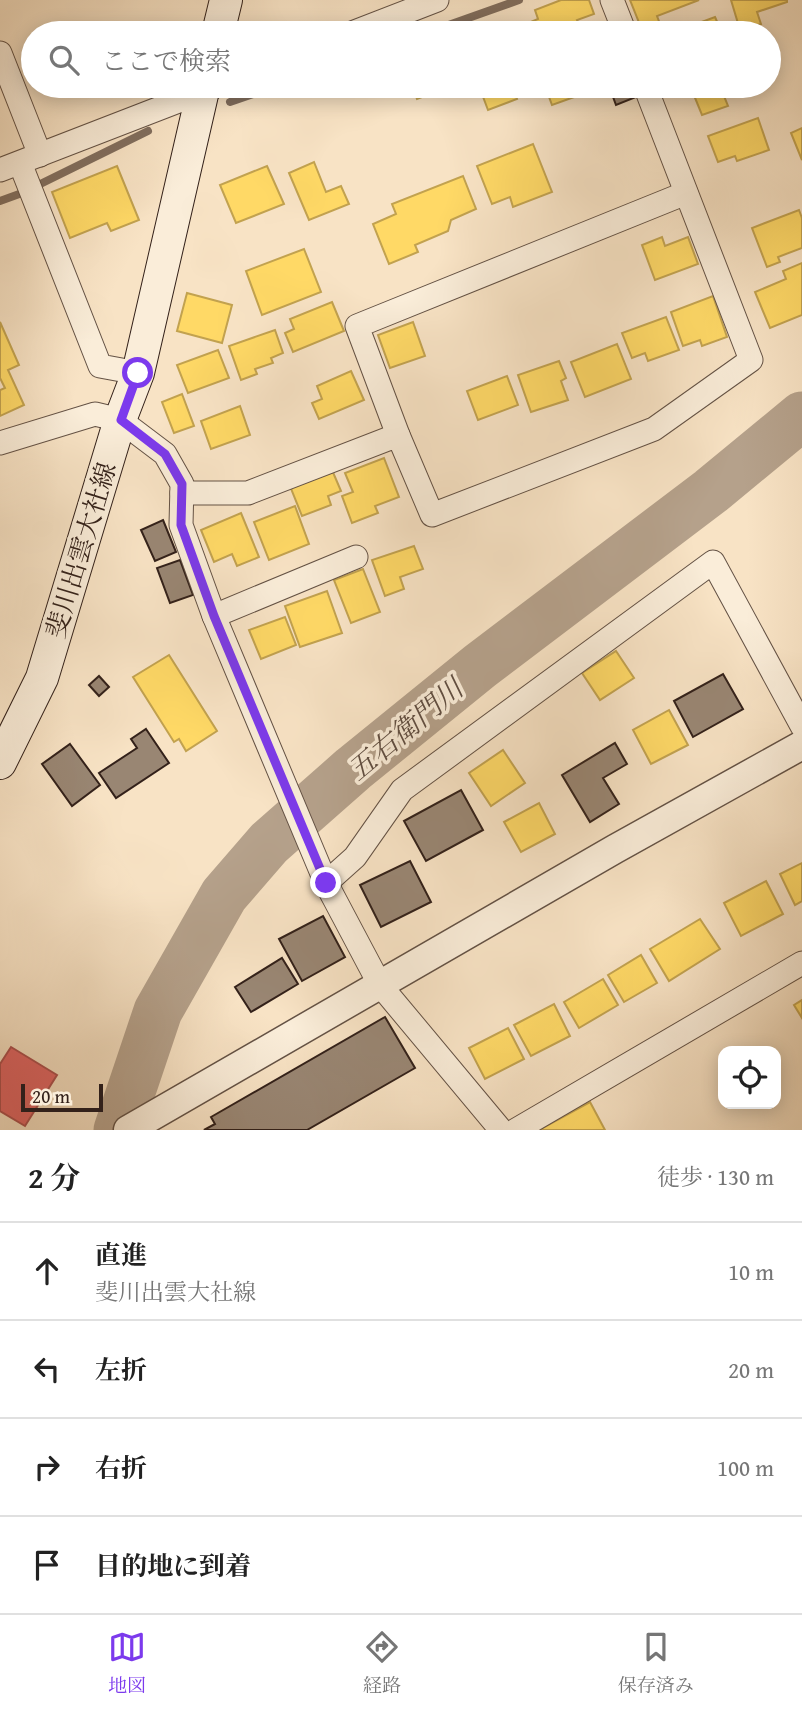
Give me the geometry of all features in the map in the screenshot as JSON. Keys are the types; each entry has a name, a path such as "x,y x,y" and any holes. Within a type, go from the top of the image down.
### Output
{"main road":[{"path":"221,21 226,0"},
{"name":"斐川出雲大社線","path":"0,763 42,678 121,420 138,373 206,98"}],"street":[{"path":"383,21 437,0"},
{"path":"612,0 620,21"},
{"path":"0,52 20,163 100,366 138,373"},
{"path":"20,163 183,98"},
{"path":"650,98 751,360 654,429 432,515 357,326 686,192"},
{"path":"0,443 95,414 121,420 165,454 182,484 181,525 214,616 326,883 380,985 501,1130"},
{"path":"182,493 248,493 398,435"},
{"path":"214,616 356,558"},
{"path":"326,883 355,857 402,790 713,562 802,726"},
{"path":"128,1130 615,849 802,745"},
{"path":"516,1130 802,963"}],"building: 住宅":[{"path":"561,0 589,0 594,14 577,21 533,21 538,19 535,10"},
{"path":"630,0 699,0 657,16 659,21 638,21"},
{"path":"731,0 787,0 757,12 760,21 737,21"},
{"path":"484,98 517,98 517,99 488,110"},
{"path":"549,98 572,98 552,105"},
{"path":"695,98 725,98 728,106 702,115"},
{"path":"758,118 769,150 737,161 735,156 718,162 708,136"},
{"path":"802,128 802,160 791,133"},
{"path":"533,144 552,192 513,207 510,197 492,204 477,166"},
{"path":"314,162 326,192 341,186 349,204 309,220 289,173"},
{"path":"117,166 139,220 111,231 107,223 70,238 52,192"},
{"path":"267,166 284,204 236,223 220,185"},
{"path":"463,176 476,209 451,220 448,231 415,245 418,252 389,264 373,224 396,214 392,204"},
{"path":"799,210 802,218 802,248 778,257 780,262 767,267 752,228"},
{"path":"662,237 665,246 688,237 698,264 655,280 642,245"},
{"path":"304,249 321,292 262,315 246,271"},
{"path":"802,263 802,315 770,328 755,292 786,279 783,271"},
{"path":"187,293 232,305 222,343 177,331"},
{"path":"713,296 727,337 702,346 700,340 683,346 671,312"},
{"path":"332,302 344,331 293,352 285,333 294,329 290,319"},
{"path":"666,317 679,350 648,361 645,353 632,358 622,333"},
{"path":"0,322 19,365 8,370 24,405 0,416 0,390 5,388 0,378"},
{"path":"413,322 425,356 390,368 378,335"},
{"path":"275,330 283,353 271,358 273,363 255,369 257,374 241,380 229,346"},
{"path":"617,344 631,379 585,397 571,362"},
{"path":"218,350 229,378 188,393 177,365"},
{"path":"559,361 566,378 561,381 568,400 531,412 518,375"},
{"path":"351,371 364,400 319,419 312,403 322,399 317,386"},
{"path":"507,376 518,405 478,420 467,391"},
{"path":"182,394 194,426 174,433 162,402"},
{"path":"240,406 250,435 211,449 201,421"},
{"path":"384,458 399,497 375,506 378,513 352,523 342,496 353,492 345,473"},
{"path":"332,470 341,491 328,496 331,505 302,516 290,486"},
{"path":"295,506 309,544 269,560 254,522"},
{"path":"241,513 259,557 237,566 232,554 214,562 201,530"},
{"path":"414,546 423,569 400,577 404,589 385,596 372,560"},
{"path":"363,569 380,612 351,623 334,580"},
{"path":"327,591 342,633 300,647 285,606"},
{"path":"285,617 296,645 261,659 249,630"},
{"path":"616,651 634,678 600,700 582,673"},
{"path":"169,655 217,731 186,751 179,739 174,742 133,677"},
{"path":"669,710 688,745 651,764 633,730"},
{"path":"503,750 525,783 491,806 469,773"},
{"path":"539,803 555,834 521,852 504,822"},
{"path":"802,863 802,901 795,905 780,874"},
{"path":"766,881 783,914 741,936 724,903"},
{"path":"700,919 720,949 669,981 650,949"},
{"path":"641,955 657,983 624,1002 608,975"},
{"path":"603,979 618,1005 579,1028 564,1002"},
{"path":"802,1000 802,1018 794,1005"},
{"path":"554,1004 570,1036 531,1056 514,1025"},
{"path":"508,1028 524,1059 485,1079 469,1048"},
{"path":"590,1102 605,1130 539,1130"}],"building: 商業":[{"path":"11,1047 57,1075 25,1126 0,1111 0,1064"}],"building: その他":[{"path":"613,98 634,98 616,105"},
{"path":"163,520 176,552 155,561 141,530"},
{"path":"180,560 193,595 170,603 157,568"},
{"path":"723,674 743,709 693,737 674,701"},
{"path":"99,676 109,687 99,696 89,685"},
{"path":"146,729 169,763 116,798 99,773 137,748 131,739"},
{"path":"615,743 627,764 603,778 619,804 590,822 562,775"},
{"path":"70,744 100,785 72,806 42,764"},
{"path":"461,790 483,830 426,861 404,821"},
{"path":"410,861 431,902 381,927 360,885"},
{"path":"323,916 345,957 302,981 279,939"},
{"path":"282,958 298,984 251,1012 235,987"},
{"path":"385,1017 415,1068 307,1130 204,1130 215,1124 211,1117"}],"waterway":[{"path":"460,21 519,0"},
{"path":"230,102 242,98"},
{"path":"0,201 22,193 148,131"},
{"name":"五右衛門川","path":"118,1130 158,1011 224,895 269,843 353,769 480,666 711,491 802,416"}],"route":[{"path":"138,373 121,420 165,454 182,484 181,525 214,616 326,883"}]}
